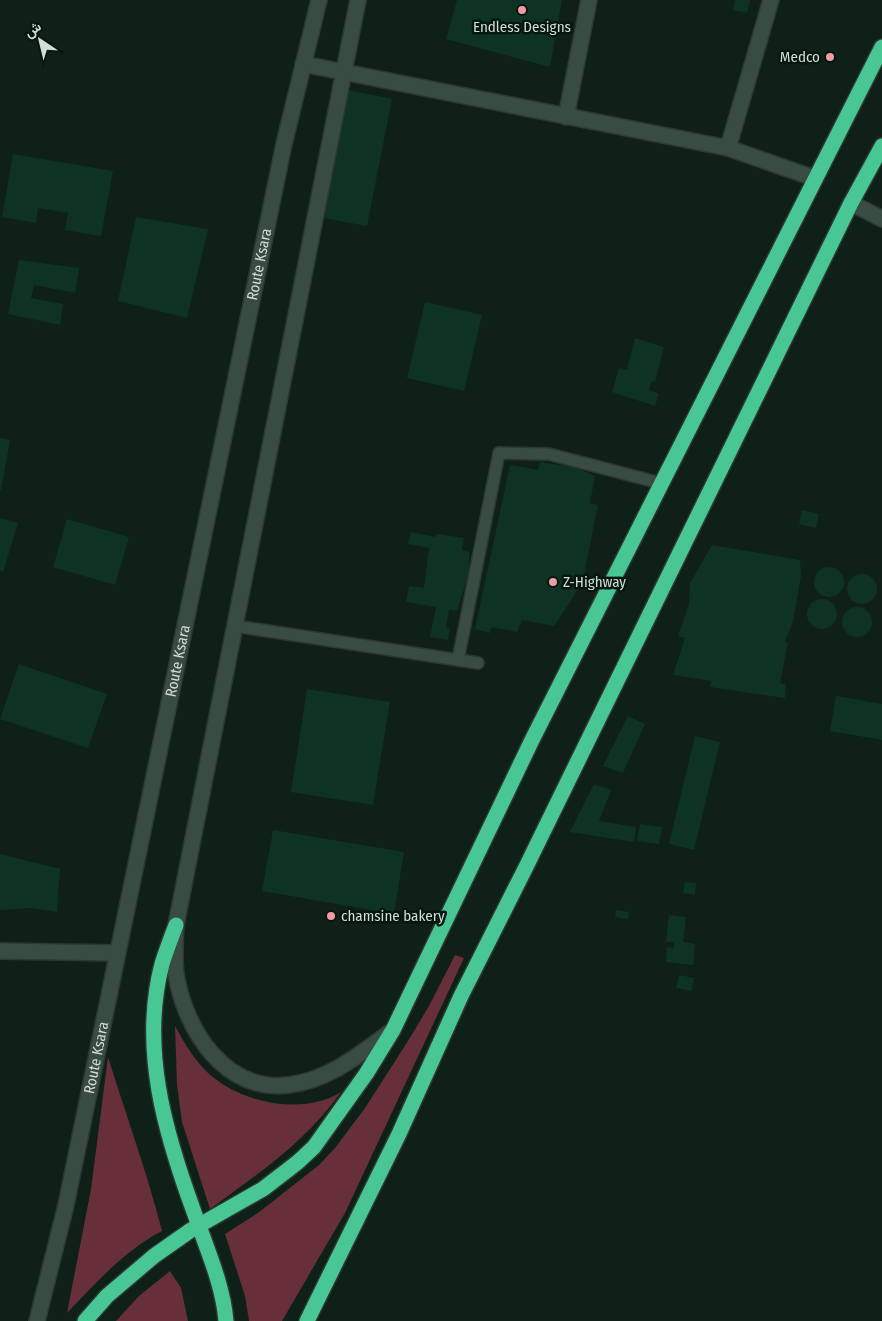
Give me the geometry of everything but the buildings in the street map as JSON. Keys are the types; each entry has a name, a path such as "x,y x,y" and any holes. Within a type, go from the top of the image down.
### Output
{"highway":[{"path":"85,1321 107,1296 154,1256 198,1226 262,1189 298,1162 314,1147 366,1074 393,1030 532,740 814,178 882,47"},
{"path":"307,1321 399,1134 461,996 851,203 882,146"},
{"path":"176,925 161,973 155,1006 154,1048 157,1087 161,1108 198,1226 219,1285 226,1321"}],"main road":[{"name":"Route Ksara","path":"37,1321 66,1205 284,144 319,0"},
{"path":"358,0 176,925 174,950 176,975 191,1023 204,1045 216,1060 232,1072 250,1081 269,1085 289,1085 312,1080 333,1071 353,1059 393,1030"},
{"path":"566,117 589,0"},
{"path":"728,148 771,0"},
{"path":"303,64 728,148 814,178"},
{"path":"851,203 882,219"},
{"path":"0,951 117,953"}],"lane":[{"path":"458,660 499,453 549,454 660,484"},
{"path":"234,626 478,663"}],"shaded area":[{"path":"455,955 464,958 345,1213 282,1321 249,1321 245,1296 225,1234 258,1213 319,1165 335,1148 365,1108 408,1041 429,1006"},
{"path":"175,1026 192,1054 208,1073 227,1087 243,1094 259,1100 294,1105 327,1099 341,1092 297,1142 210,1209 182,1122 177,1085"},
{"path":"108,1057 162,1231 123,1257 67,1313 91,1189"},
{"path":"170,1271 181,1288 188,1321 116,1321 139,1296"}],"place":[{"name":"Endless Designs","path":"522,10"},
{"name":"Medco","path":"830,57"},
{"name":"Z-Highway","path":"553,582"},
{"name":"chamsine bakery","path":"331,916"}]}
